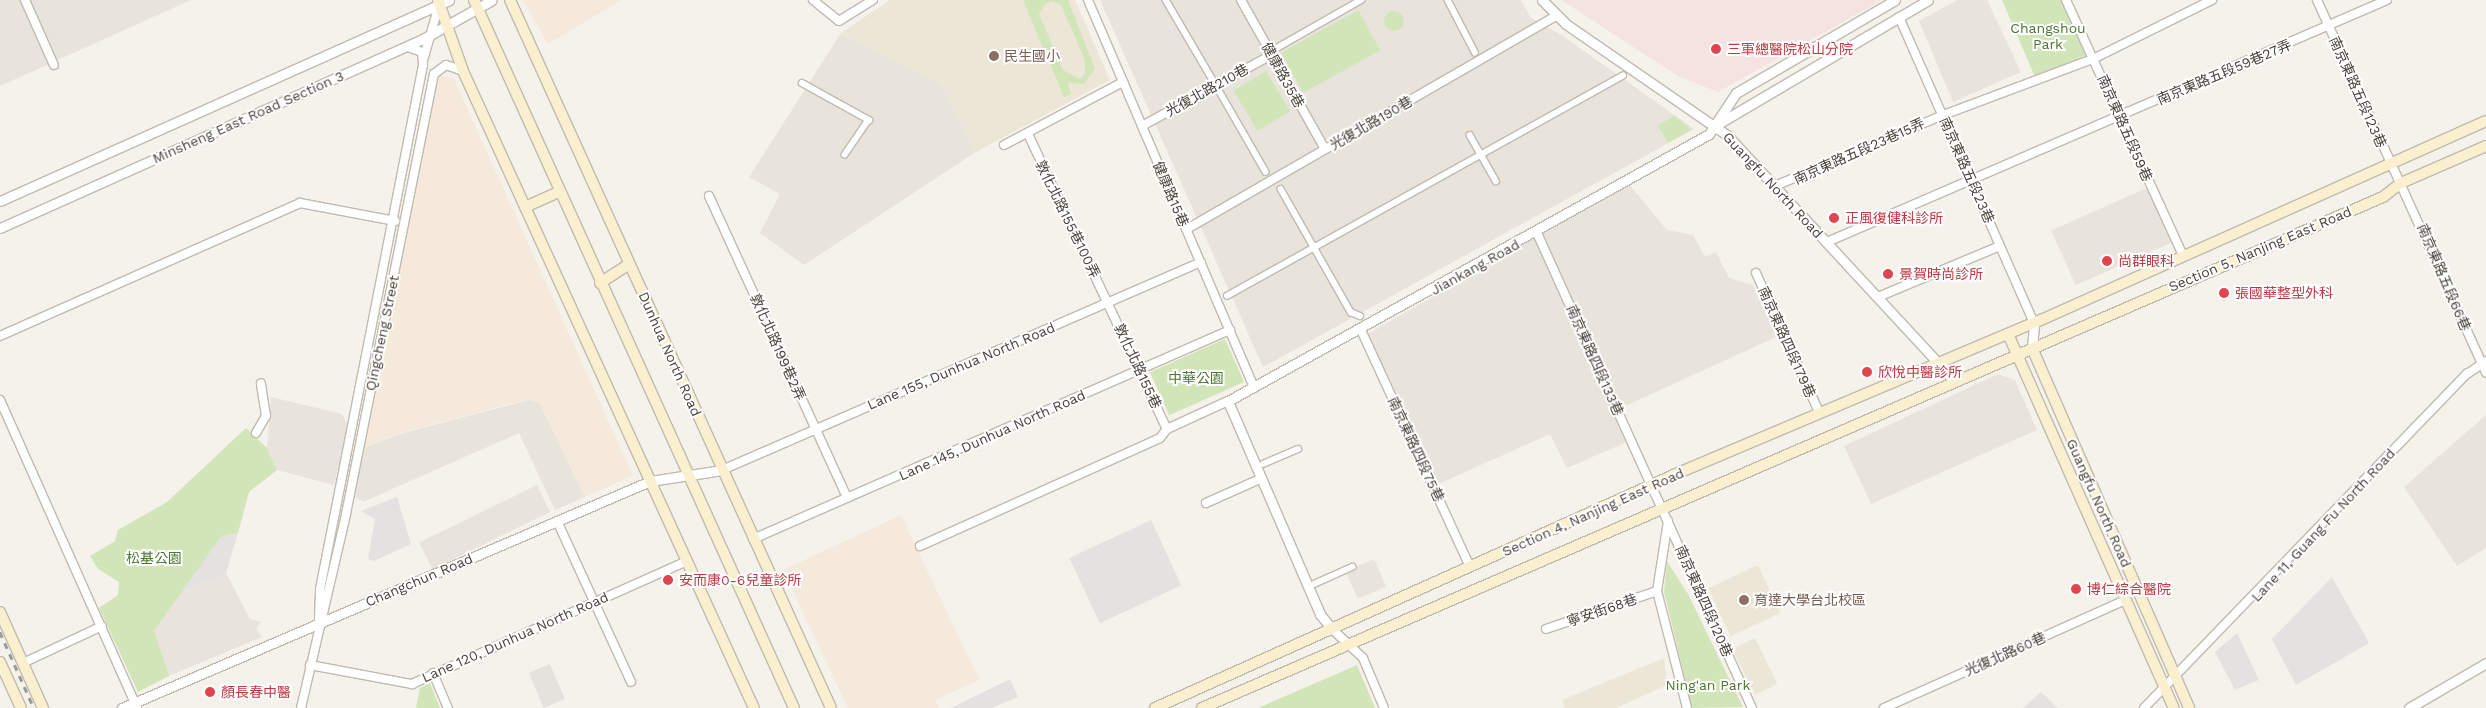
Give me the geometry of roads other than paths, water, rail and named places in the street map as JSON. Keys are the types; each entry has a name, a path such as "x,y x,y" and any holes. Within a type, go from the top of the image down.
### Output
{"main road":[{"name":"Dunhua North Road","path":"510,0 831,708"},
{"path":"438,2 445,27 462,71 754,708"},
{"path":"476,4 558,192 794,708"},
{"name":"Section 5, Nanjing East Road","path":"2034,322 2486,121"},
{"name":"Section 5, Nanjing East Road","path":"2032,348 2383,198 2401,183 2486,146"},
{"path":"525,207 558,192"},
{"path":"600,283 629,264"},
{"name":"Section 4, Nanjing East Road","path":"1155,708 1819,412 2034,322"},
{"name":"Guangfu North Road","path":"2008,334 2174,708"},
{"name":"Section 4, Nanjing East Road","path":"1202,708 1350,643 1582,546 1663,507 2032,348"},
{"name":"Guangfu North Road","path":"2032,348 2189,708"},
{"path":"0,612 43,708"},
{"path":"0,662 21,708"}],"street":[{"path":"25,0 54,65"},
{"name":"Minsheng East Road Section 3","path":"0,201 438,2 449,0"},
{"name":"Minsheng East Road Section 3","path":"0,228 402,49 445,27 476,4 492,0"},
{"path":"813,0 839,21 873,0"},
{"name":"健康路15巷","path":"1088,0 1254,388"},
{"path":"1166,0 1213,80"},
{"name":"健康路35巷","path":"1241,0 1274,52 1325,150"},
{"path":"1274,52 1361,0"},
{"path":"1448,0 1475,52"},
{"name":"Guangfu North Road","path":"1542,0 1556,16 1715,125 1775,186 1955,381"},
{"name":"Jiankang Road","path":"920,546 1160,438 1167,429 1254,388 1536,233 1709,134 1736,93 1894,0"},
{"name":"Jiankang Road","path":"1715,125 1928,0"},
{"name":"南京東路五段59巷","path":"2066,0 2183,256"},
{"name":"南京東路五段23巷15弄","path":"1775,186 1943,115 2093,59 2212,0"},
{"name":"南京東路五段123巷","path":"2317,0 2390,165 2401,183"},
{"name":"南京東路五段59巷27弄","path":"1827,242 2329,27 2387,0"},
{"name":"Qingcheng Street","path":"319,623 320,589 424,57 438,2"},
{"name":"光復北路190巷","path":"1186,229 1556,16"},
{"name":"南京東路五段23巷","path":"1899,17 2034,322"},
{"path":"402,49 415,47 424,57"},
{"name":"光復北路210巷","path":"1142,126 1274,52"},
{"name":"Qingcheng Street","path":"301,708 319,623 346,514 434,74 446,65 462,71"},
{"path":"1227,296 1623,76"},
{"path":"1004,145 1028,134 1123,82"},
{"path":"802,83 869,120 845,155"},
{"path":"1220,92 1266,172"},
{"name":"敦化北路155巷100弄","path":"1028,134 1109,303"},
{"path":"1470,135 1496,182"},
{"name":"南京東路五段66巷","path":"2401,183 2484,362 2486,372"},
{"path":"1281,188 1351,312 1360,316"},
{"name":"敦化北路199巷2弄","path":"709,196 847,498"},
{"path":"0,336 300,203 405,222"},
{"name":"南京東路四段133巷","path":"1536,233 1663,507"},
{"path":"1878,297 2000,246"},
{"name":"Lane 155, Dunhua North Road","path":"722,470 1201,262"},
{"name":"南京東路四段179巷","path":"1756,273 1819,412"},
{"name":"敦化北路155巷","path":"1109,303 1167,429"},
{"name":"Guangfu North Road","path":"2032,348 2034,322"},
{"name":"Lane 145, Dunhua North Road","path":"753,539 1230,330"},
{"name":"南京東路四段75巷","path":"1361,330 1470,567"},
{"name":"Lane 11, Guang Fu North Road","path":"2144,708 2467,374 2484,362"},
{"path":"256,433 266,416 261,383"},
{"path":"0,400 136,705"},
{"path":"1228,401 1320,614 1332,629 1350,643 1363,658 1384,708"},
{"path":"1263,464 1298,450"},
{"name":"Changchun Road","path":"122,708 136,705 319,623 650,481 722,470"},
{"path":"1206,503 1262,478"},
{"name":"南京東路四段120巷","path":"1663,507 1752,708"},
{"path":"557,521 630,682"},
{"path":"1668,521 1658,591 1687,708"},
{"name":"Lane 120, Dunhua North Road","path":"310,665 412,684 687,561"},
{"path":"1314,584 1352,567"},
{"name":"寧安街68巷","path":"1546,628 1658,591"},
{"name":"光復北路60巷","path":"1884,708 2126,600"},
{"path":"23,663 102,626"},
{"path":"2409,708 2486,663"},
{"path":"433,674 448,708"}],"railway":[{"path":"0,632 34,708"}],"place":[{"name":"三軍總醫院松山分院","path":"1716,49"},
{"name":"民生國小","path":"994,56"},
{"name":"正風復健科診所","path":"1834,218"},
{"name":"尚群眼科","path":"2107,261"},
{"name":"景賀時尚診所","path":"1888,274"},
{"name":"張國華整型外科","path":"2224,293"},
{"name":"欣悅中醫診所","path":"1867,372"},
{"name":"安而康0-6兒童診所","path":"668,580"},
{"name":"博仁綜合醫院","path":"2076,589"},
{"name":"育達大學台北校區","path":"1744,600"},
{"name":"顏長春中醫","path":"210,692"}],"park label":[{"name":"Changshou Park","path":"2048,36"},
{"name":"中華公園","path":"1196,378"},
{"name":"松基公園","path":"154,558"},
{"name":"Ning'an Park","path":"1708,685"}]}
